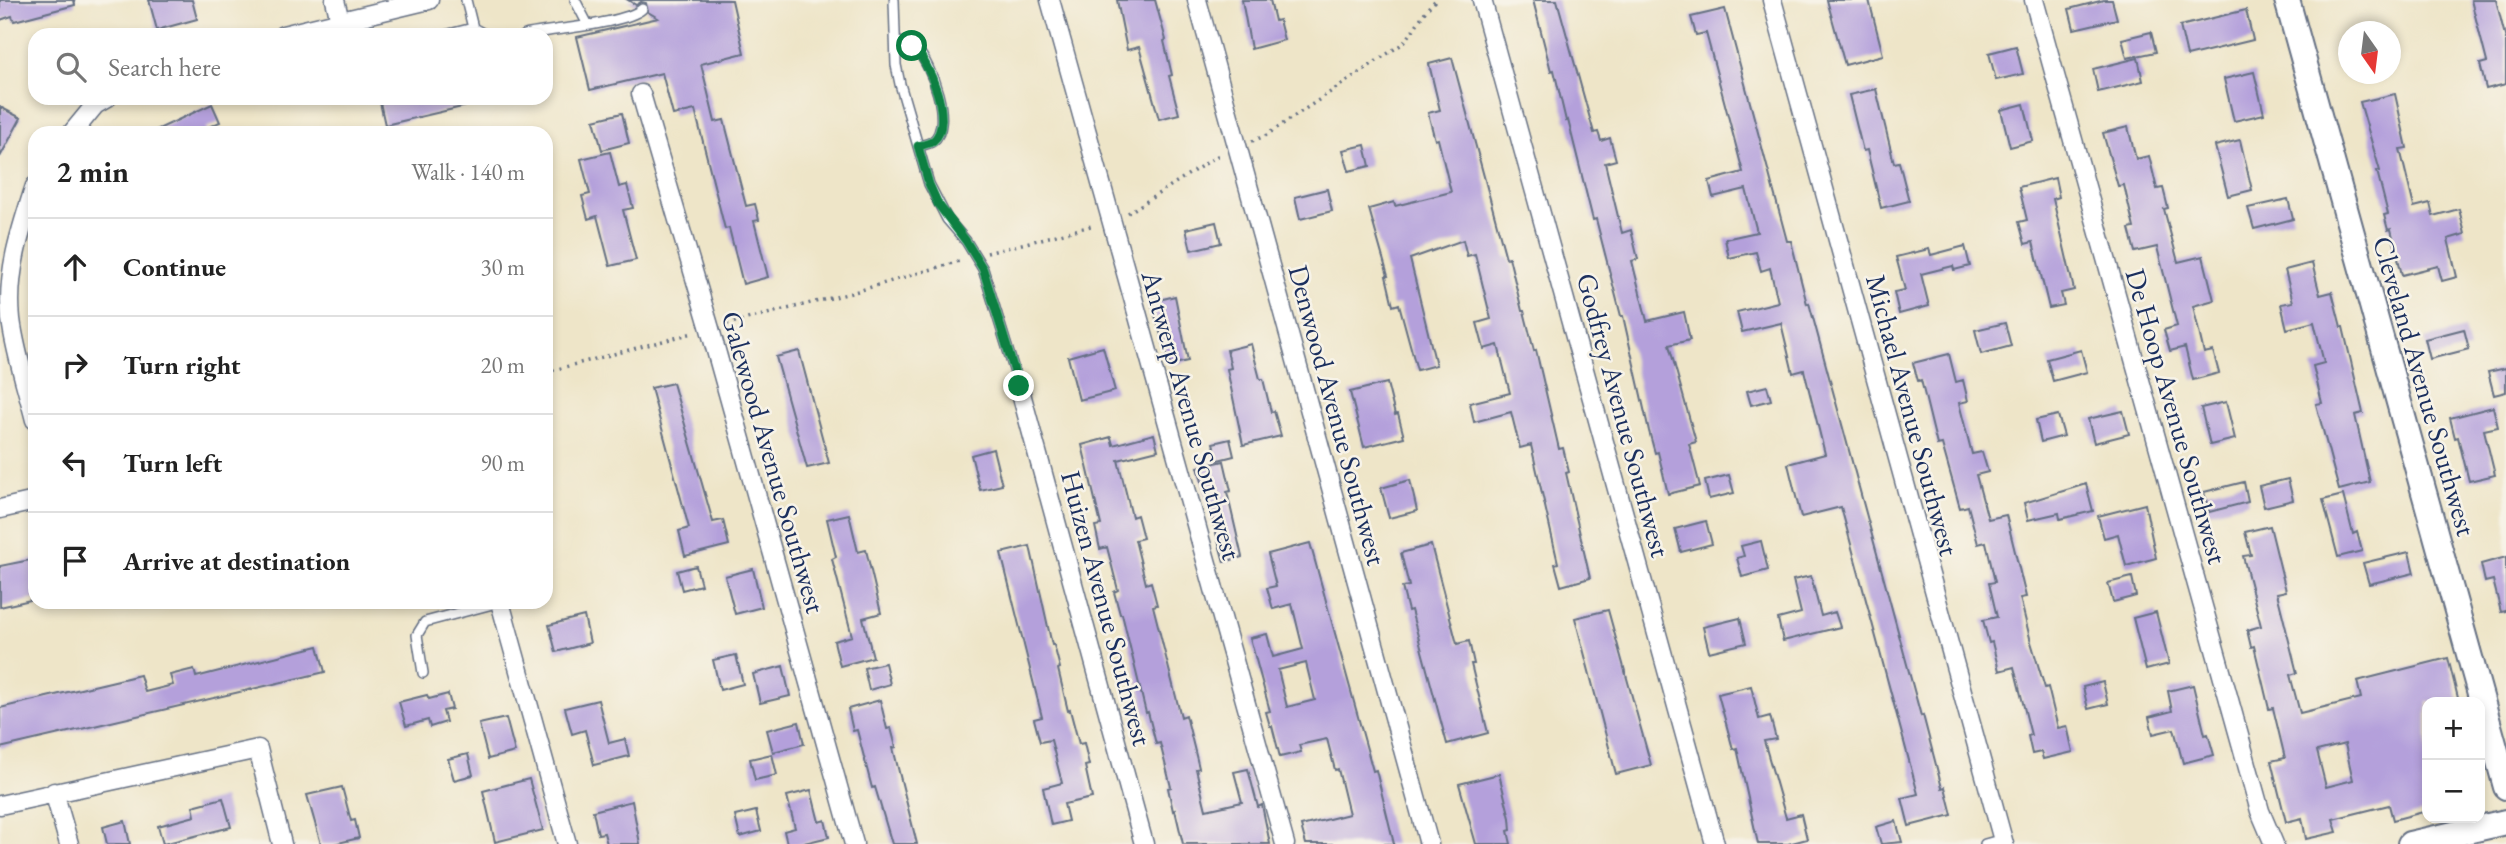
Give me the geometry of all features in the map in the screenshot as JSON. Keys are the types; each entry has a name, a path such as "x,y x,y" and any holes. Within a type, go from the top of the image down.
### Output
{"street":[{"path":"335,0 342,28 427,0"},
{"name":"Antwerp Avenue Southwest","path":"1050,0 1285,844"},
{"name":"Denwood Avenue Southwest","path":"1197,0 1429,844"},
{"name":"Godfrey Avenue Southwest","path":"1482,0 1715,844"},
{"name":"Michael Avenue Southwest","path":"1772,0 1997,843"},
{"name":"De Hoop Avenue Southwest","path":"2034,0 2256,797 2274,844"},
{"name":"Cleveland Avenue Southwest","path":"2287,0 2506,788"},
{"name":"Galewood Avenue Southwest","path":"641,94 854,844"},
{"path":"78,126 95,105"},
{"path":"28,207 17,240 12,278 11,319 28,391"},
{"name":"Huizen Avenue Southwest","path":"1019,386 1144,844"},
{"path":"0,509 28,502"},
{"path":"502,609 568,844"},
{"path":"0,805 257,749 282,844"},
{"path":"54,792 69,844"},
{"path":"2410,844 2506,822"}],"lane":[{"path":"466,0 472,28"},
{"path":"575,0 588,25"},
{"path":"894,0 900,84 929,184 938,204 983,269 1019,386"},
{"path":"553,31 634,14 642,9"},
{"path":"896,41 904,42 917,51 932,76 939,98 940,121 937,136 933,141 918,146"},
{"path":"423,673 417,635 425,622 474,609"}],"path":[{"path":"1249,143 1265,136 1402,44 1412,33 1425,10 1436,0"},
{"path":"1118,218 1226,152"},
{"path":"987,253 1105,222"},
{"path":"722,325 851,293 967,259"},
{"path":"553,370 699,332"}],"building":[{"path":"0,0 74,0 75,5 14,21 12,16 0,20"},
{"path":"149,0 192,0 197,19 156,28"},
{"path":"628,0 732,0 744,53 701,64 715,122 724,120 746,206 755,204 759,220 754,221 768,277 743,284 729,228 725,229 695,110 673,115 662,73 590,90 577,37 658,18 648,12 646,3 636,5"},
{"path":"1117,0 1155,0 1166,40 1164,41 1172,75 1169,76 1179,114 1159,119 1139,47 1127,50"},
{"path":"1242,0 1270,0 1275,21 1279,20 1284,40 1251,49"},
{"path":"1533,0 1557,0 1594,133 1598,132 1601,141 1610,138 1616,160 1605,163 1622,233 1631,230 1638,259 1632,261 1647,321 1684,312 1690,340 1669,345 1696,442 1689,444 1700,486 1668,494 1658,452 1655,453 1649,431 1623,316 1596,219 1593,220 1568,120 1566,121 1554,70 1551,71"},
{"path":"1827,0 1869,0 1883,55 1845,65"},
{"path":"2112,0 2117,19 2074,29 2069,9"},
{"path":"2471,0 2496,0 2506,40 2506,84 2486,89 2480,64 2487,62"},
{"path":"1725,9 1787,241 1791,241 1807,304 1809,303 1921,716 1923,715 1952,815 1909,826 1902,798 1918,794 1841,507 1801,517 1788,464 1825,454 1804,370 1793,373 1781,323 1742,332 1737,312 1778,302 1770,268 1761,271 1756,252 1729,258 1725,239 1757,232 1746,189 1713,197 1709,181 1743,172 1706,33 1696,35 1691,17"},
{"path":"2246,10 2253,40 2187,56 2180,26"},
{"path":"2151,32 2156,52 2127,58 2122,39"},
{"path":"2016,46 2023,74 1996,80 1989,53"},
{"path":"1452,58 1506,258 1509,257 1522,311 1534,351 1536,350 1559,449 1563,448 1569,472 1566,473 1590,578 1561,586 1531,445 1520,448 1511,412 1474,422 1470,403 1510,393 1498,345 1484,349 1477,323 1491,319 1475,254 1467,256 1463,240 1410,259 1436,365 1417,370 1399,304 1393,306 1388,276 1369,209 1394,202 1395,206 1451,192 1438,139 1435,140 1428,113 1440,110 1429,64"},
{"path":"2138,58 2143,81 2098,92 2093,69"},
{"path":"2254,72 2264,114 2234,121 2224,79"},
{"path":"1876,89 1894,163 1899,162 1909,201 1881,208 1867,150 1863,151 1849,95"},
{"path":"2395,94 2407,148 2400,149 2414,207 2430,203 2433,216 2459,209 2465,234 2448,239 2457,277 2442,281 2438,266 2402,275 2391,229 2388,230 2384,215 2388,214 2377,171 2380,171 2360,102"},
{"path":"2024,104 2033,141 2010,147 2001,110"},
{"path":"210,105 212,105 220,122 211,126 165,126"},
{"path":"381,105 471,105 385,125"},
{"path":"0,107 21,118 0,157"},
{"path":"622,113 629,143 602,150 594,120"},
{"path":"2128,127 2136,159 2149,156 2157,189 2163,188 2168,208 2164,209 2178,262 2203,256 2214,300 2193,306 2204,353 2213,351 2219,373 2193,380 2185,347 2170,351 2164,330 2177,326 2157,247 2135,252 2129,229 2134,228 2124,185 2118,186 2103,133"},
{"path":"2240,140 2252,190 2228,196 2215,146"},
{"path":"1365,145 1370,166 1349,171 1343,150"},
{"path":"610,152 619,187 627,185 633,208 623,210 636,260 610,266 597,216 588,219 582,196 590,194 581,159"},
{"path":"2055,178 2059,197 2053,199 2074,290 2061,293 2064,305 2049,308 2033,242 2025,244 2019,222 2027,220 2019,187"},
{"path":"1327,189 1332,211 1300,219 1295,197"},
{"path":"2288,199 2293,219 2254,229 2248,208"},
{"path":"1216,222 1221,243 1191,250 1186,229"},
{"path":"1965,246 1970,266 1954,270 1953,266 1921,274 1929,306 1899,314 1894,292 1905,290 1896,257 1929,249 1931,255"},
{"path":"2312,263 2320,295 2332,292 2363,413 2355,415 2370,482 2339,490 2316,404 2322,403 2313,366 2324,363 2314,322 2287,329 2281,304 2293,302 2285,270"},
{"path":"1175,296 1188,361 1170,365 1151,302"},
{"path":"2005,323 2011,346 1981,354 1975,330"},
{"path":"2464,329 2469,349 2430,359 2425,339"},
{"path":"1251,344 1260,379 1263,379 1271,412 1274,411 1281,436 1243,445 1227,369 1231,368 1227,350"},
{"path":"1103,347 1115,391 1079,400 1068,357"},
{"path":"2081,350 2087,372 2053,381 2047,359"},
{"path":"799,351 829,463 807,468 776,357"},
{"path":"1949,354 1956,382 1963,380 1968,401 1959,403 1972,454 1982,452 1988,472 1976,475 1988,519 2006,515 2026,597 2020,598 2031,642 2045,688 2048,687 2058,728 2067,726 2073,752 2043,759 2041,752 2032,754 2028,736 2031,735 2014,667 1999,671 1992,642 1989,643 1983,620 1997,617 1989,583 1995,582 1986,542 1978,544 1968,506 1960,508 1942,444 1937,445 1921,380 1918,381 1913,363"},
{"path":"2506,368 2506,392 2494,395 2488,372"},
{"path":"673,383 713,522 723,520 729,545 685,556 679,531 689,528 651,388"},
{"path":"1387,383 1404,437 1364,447 1350,392"},
{"path":"1767,386 1771,400 1751,405 1747,391"},
{"path":"2226,402 2235,439 2210,445 2201,408"},
{"path":"2493,407 2498,427 2484,430 2495,475 2469,481 2458,437 2455,438 2450,418"},
{"path":"2123,411 2129,434 2094,443 2088,419"},
{"path":"2058,415 2064,436 2041,442 2036,420"},
{"path":"1154,434 1158,450 1118,460 1132,517 1137,515 1143,538 1135,540 1146,584 1151,582 1157,605 1153,606 1181,717 1186,715 1206,810 1242,802 1234,772 1248,769 1258,807 1262,805 1270,844 1183,844 1175,810 1173,811 1168,788 1171,787 1160,743 1156,744 1148,712 1146,713 1122,614 1114,592 1118,590 1107,547 1100,549 1095,526 1101,525 1082,445 1111,437 1113,445"},
{"path":"1230,439 1234,456 1218,460 1213,443"},
{"path":"993,449 1002,485 980,490 971,455"},
{"path":"1224,461 1231,491 1227,492 1242,557 1224,562 1198,467"},
{"path":"1729,475 1734,493 1709,499 1705,481"},
{"path":"2288,479 2293,500 2264,507 2259,486"},
{"path":"1410,480 1417,511 1389,518 1381,488"},
{"path":"2244,482 2248,502 2209,512 2204,492"},
{"path":"2086,484 2093,511 2060,519 2059,513 2028,520 2024,503"},
{"path":"2343,495 2353,534 2357,532 2362,551 2338,557 2323,500"},
{"path":"2145,504 2156,558 2126,566 2118,534 2104,538 2098,516"},
{"path":"849,514 858,552 866,550 881,613 863,618 873,657 840,666 834,641 852,636 832,559 836,557 827,519"},
{"path":"1706,521 1712,544 1681,552 1675,529"},
{"path":"2270,526 2286,591 2277,593 2297,673 2290,675 2300,713 2361,698 2357,681 2448,658 2458,697 2422,697 2422,812 2393,820 2389,805 2333,819 2337,832 2306,839 2302,818 2286,822 2271,761 2285,758 2273,708 2269,709 2254,646 2251,647 2247,630 2261,626 2243,556 2251,555 2245,532","holes":["2345,744 2353,780 2326,787 2317,751"]},
{"path":"1761,541 1768,570 1742,577 1737,558 1744,556 1741,546"},
{"path":"1310,543 1373,771 1376,770 1394,844 1306,844 1301,826 1349,814 1338,769 1335,770 1327,739 1299,745 1301,752 1280,757 1270,726 1266,712 1270,711 1250,638 1267,634 1273,657 1303,649 1292,604 1273,609 1267,588 1276,586 1268,554","holes":["1306,663 1315,700 1287,707 1278,670"]},
{"path":"1431,545 1457,644 1469,641 1474,664 1471,664 1488,733 1447,744 1411,610 1408,611 1402,587 1409,586 1401,553"},
{"path":"1030,546 1068,711 1070,710 1079,744 1084,743 1089,765 1085,766 1092,798 1064,804 1068,821 1051,825 1043,788 1062,783 1051,740 1040,742 1034,719 1042,717 1001,553"},
{"path":"2409,552 2414,573 2369,584 2363,563"},
{"path":"2506,557 2506,611 2501,612 2493,580 2485,582 2481,564"},
{"path":"28,560 28,601 0,607 0,566"},
{"path":"696,566 701,585 682,590 677,571"},
{"path":"753,569 762,607 735,614 725,576"},
{"path":"1811,576 1821,616 1835,612 1840,627 1783,641 1778,619 1801,613 1793,580"},
{"path":"2132,577 2136,596 2113,602 2108,583"},
{"path":"1608,610 1651,765 1616,774 1575,618"},
{"path":"2156,612 2169,664 2146,670 2133,618"},
{"path":"584,616 590,643 556,652 549,625"},
{"path":"1740,618 1746,643 1709,652 1703,627"},
{"path":"318,646 325,672 0,748 0,708 140,675 145,692 173,685 170,675 194,669 196,677"},
{"path":"736,655 743,684 720,690 713,660"},
{"path":"885,663 890,684 869,690 864,668"},
{"path":"783,666 790,696 760,703 753,674"},
{"path":"2103,682 2108,704 2088,709 2083,687"},
{"path":"2193,685 2205,735 2208,734 2214,755 2183,763 2174,729 2153,734 2149,717 2172,711 2168,691"},
{"path":"1751,686 1759,719 1770,716 1776,739 1764,741 1786,818 1801,814 1807,839 1788,844 1758,844 1737,748 1733,749 1718,694"},
{"path":"448,694 452,709 443,711 446,722 430,727 428,720 406,726 399,702 427,695 429,699"},
{"path":"598,700 609,743 625,739 629,756 594,765 585,730 572,734 565,708"},
{"path":"880,700 887,729 891,728 896,747 893,748 917,844 892,844 875,787 872,788 857,730 853,731 848,709"},
{"path":"506,718 515,752 488,759 479,724"},
{"path":"799,722 804,744 773,752 767,730"},
{"path":"468,754 473,775 454,780 448,759"},
{"path":"772,754 777,775 755,780 750,759"},
{"path":"1499,774 1510,818 1511,830 1508,831 1511,844 1476,844 1459,784"},
{"path":"529,779 543,830 495,842 483,791"},
{"path":"342,787 351,821 355,820 359,838 321,844 307,795"},
{"path":"811,790 819,822 825,820 829,837 800,844 787,844 784,831 795,828 787,796"},
{"path":"223,798 231,827 163,844 158,826 195,816 193,806"},
{"path":"632,801 640,844 607,844 604,833 598,834 593,811"},
{"path":"756,811 761,831 740,837 735,816"},
{"path":"125,821 130,844 107,844 103,827"},
{"path":"1896,821 1902,842 1881,844 1876,827"}],"route":[{"path":"912,46 925,61 939,98 940,130 933,141 918,146 929,184 947,219 966,241 983,269 1019,386"}]}
